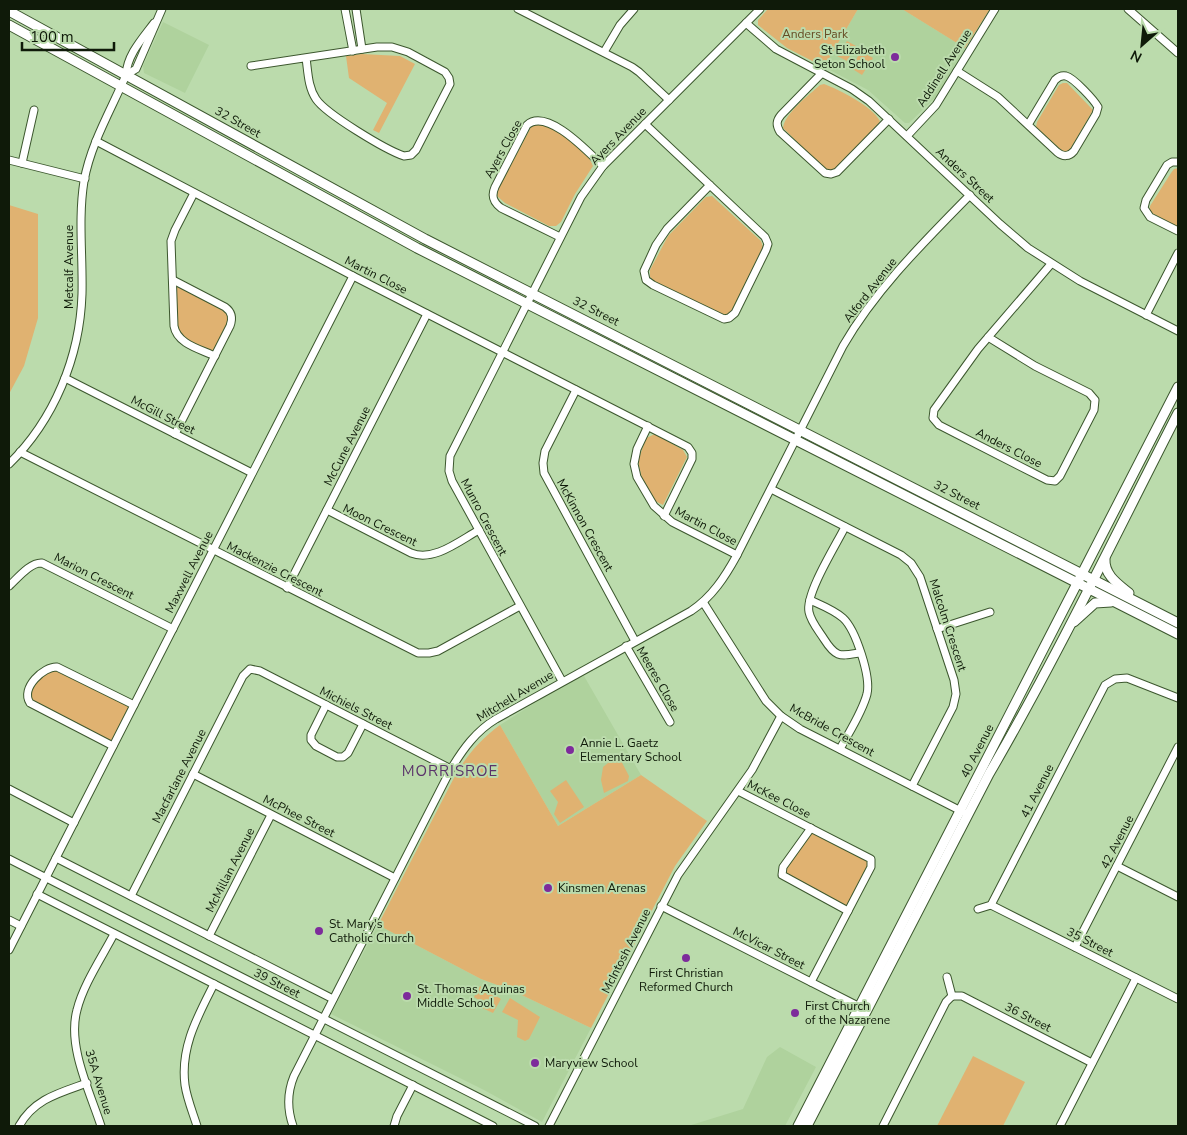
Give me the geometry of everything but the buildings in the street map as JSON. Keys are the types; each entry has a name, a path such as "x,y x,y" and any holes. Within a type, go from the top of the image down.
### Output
{"main road":[{"name":"32 Street","path":"9,11 425,238 1178,623"},
{"name":"32 Street","path":"9,25 417,248 1178,634"},
{"name":"40 Avenue","path":"807,1126 863,1009 964,812 1082,573 1178,387"},
{"name":"40 Avenue","path":"964,812 1065,634 1178,413"},
{"path":"1106,554 1105,568 1108,574 1141,603"},
{"path":"1065,634 1074,622 1095,603 1114,602"},
{"name":"40 Avenue","path":"798,1126 863,1009"}],"street":[{"name":"Metcalf Avenue","path":"9,464 45,419 65,378 76,342 82,306 80,222 85,179 96,141 126,75 136,69 148,45 154,24 162,9"},
{"path":"346,9 353,51"},
{"path":"356,9 362,49"},
{"path":"518,9 636,69 669,100"},
{"path":"604,52 620,25 634,9"},
{"name":"Ayers Avenue","path":"526,304 581,197 603,166 760,9"},
{"name":"Addinell Avenue","path":"907,136 936,105 995,9"},
{"path":"1128,9 1178,53"},
{"name":"Anders Street","path":"746,23 776,49 864,97 1020,241 1051,264 1080,281 1178,331"},
{"path":"251,66 382,46 397,48 441,70 449,78 448,90 416,150 411,155 404,156 334,117 323,108 311,89 306,58"},
{"path":"957,71 998,97 1057,152 1066,156 1074,151 1096,114 1098,107 1072,79 1060,76 1055,80 1028,124"},
{"path":"821,74 781,115 777,120 777,126 780,132 824,173 831,174 837,172 888,119"},
{"path":"22,163 34,110"},
{"name":"Ayers Close","path":"560,237 501,208 492,196 527,124 532,120 538,119 565,132 603,166"},
{"path":"645,124 710,185 765,237 768,241 766,250 735,313 726,319 718,318 653,285 646,280 644,274 645,268 663,234 710,185"},
{"name":"Martin Close","path":"96,141 353,276 684,444 692,453 690,463 664,516"},
{"path":"9,160 85,179"},
{"path":"1178,162 1172,162 1167,165 1144,205 1148,215 1178,231"},
{"path":"194,193 172,236 170,252 174,326 176,333 185,342 215,356"},
{"name":"Alford Avenue","path":"795,441 843,346 864,312 888,282 970,195"},
{"path":"1146,315 1178,253"},
{"name":"Anders Close","path":"988,337 1035,366 1089,393 1095,400 1094,410 1060,476 1055,481 1047,480 939,425 934,421 933,413 969,360 988,337 1051,264"},
{"name":"Maxwell Avenue","path":"9,950 353,276"},
{"path":"173,280 225,307 231,313 231,323 175,434"},
{"name":"Munro Crescent","path":"526,304 453,448 449,460 449,471 452,482 562,682"},
{"name":"McCune Avenue","path":"287,588 427,314"},
{"name":"McGill Street","path":"65,378 252,473"},
{"name":"McKinnon Crescent","path":"576,390 545,452 544,473 635,641"},
{"name":"Martin Close","path":"648,426 635,454 635,472 651,502 672,522 737,555"},
{"name":"Mitchell Avenue","path":"293,1126 289,1110 290,1091 294,1076 451,769 470,740 490,722 703,602 720,583 737,555 795,441"},
{"name":"Mackenzie Crescent","path":"20,452 409,650 424,654 438,651 520,606"},
{"name":"Malcolm Crescent","path":"771,489 901,556 914,567 922,582 955,684 955,699 951,711 912,786"},
{"name":"Moon Crescent","path":"327,510 419,556 428,556 436,553 479,530"},
{"path":"845,527 812,593 810,616 832,651 843,656 860,653"},
{"name":"Marion Crescent","path":"9,586 32,565 42,563 173,629"},
{"path":"810,600 843,618 851,628 866,673 868,690 865,700 840,749"},
{"name":"McBride Crescent","path":"703,602 761,695 781,716 840,749 964,812"},
{"path":"937,629 990,612"},
{"name":"Meeres Close","path":"626,646 670,722"},
{"path":"113,746 30,703 26,696 28,688 45,670 57,667 134,705"},
{"name":"Michiels Street","path":"250,669 260,671 451,769"},
{"name":"Macfarlane Avenue","path":"131,896 243,676 250,669"},
{"name":"41 Avenue","path":"991,904 1102,690 1109,682 1115,679 1127,678 1178,698"},
{"path":"326,705 311,737 314,744 323,750 337,757 346,756 363,724"},
{"name":"McIntosh Avenue","path":"549,1126 682,866 738,790 757,761 781,716"},
{"name":"42 Avenue","path":"1075,947 1178,747"},
{"name":"McPhee Street","path":"193,774 396,878"},
{"path":"9,790 74,823"},
{"name":"McKee Close","path":"738,790 871,859 871,867 811,982"},
{"name":"McMillan Avenue","path":"209,936 271,814"},
{"name":"McKee Close","path":"811,828 783,867 782,875 848,910"},
{"name":"39 Street","path":"56,858 333,999"},
{"name":"39 Street","path":"9,859 535,1126"},
{"path":"1117,866 1178,897"},
{"path":"37,894 492,1126"},
{"path":"978,909 991,904"},
{"name":"35 Street","path":"991,904 1178,1000"},
{"name":"McVicar Street","path":"661,906 863,1009"},
{"path":"9,920 21,926"},
{"name":"35A Avenue","path":"101,1126 77,1052 74,1031 75,1017 81,998 114,934"},
{"path":"883,1126 946,1002 952,996 948,977"},
{"path":"1060,1126 1136,978"},
{"path":"197,1126 185,1083 186,1051 192,1030 214,984"},
{"name":"36 Street","path":"952,996 962,996 1092,1063"},
{"path":"18,1126 28,1112 42,1100 53,1094 87,1083"},
{"path":"394,1126 412,1086"}],"shaded area":[{"name":"St Elizabeth Seton School","path":"858,9 902,9 965,48 938,95 909,123 905,123 868,90 824,67"},
{"path":"163,22 209,45 185,93 144,73 143,66"},
{"name":"Annie L. Gaetz Elementary School","path":"584,676 641,775 558,826 500,725 563,685"},
{"path":"378,925 481,979 511,990 591,1028 542,1122 484,1090 331,1014"},
{"path":"780,1047 816,1067 785,1126 688,1126 743,1109 767,1057"}],"green space":[{"name":"Anders Park","path":"768,9 858,9 824,67 787,48 758,25 758,20"},
{"path":"902,9 990,9 965,48"},
{"path":"847,41 856,46 847,61 837,56"},
{"path":"861,51 873,58 862,75 851,68"},
{"path":"362,54 400,56 415,64 379,133 373,130 387,103 349,78 346,56"},
{"path":"1067,83 1093,110 1068,152 1062,151 1036,127 1037,122 1059,85"},
{"path":"824,84 847,94 863,104 880,121 837,169 832,171 826,170 783,128 793,110 820,85"},
{"path":"538,123 553,129 578,146 590,159 593,166 575,194 561,222 556,226 549,226 505,203 497,196 498,189 532,125"},
{"path":"1178,168 1178,227 1150,212 1150,206 1171,173 1174,169"},
{"path":"712,196 761,241 763,247 731,312 726,315 654,281 650,277 650,270 668,236 706,197"},
{"path":"9,205 38,214 38,318 24,366 9,394"},
{"path":"173,280 225,307 232,316 215,356 177,336"},
{"path":"655,434 683,450 687,457 663,505 655,501 642,479 638,461 646,438"},
{"path":"51,667 134,705 113,746 33,705 28,688"},
{"path":"500,725 558,826 641,775 707,821 675,866 591,1028 511,990 481,979 378,925 457,772 476,746"},
{"path":"618,755 629,776 628,781 604,793 601,780 603,767"},
{"path":"566,780 584,807 560,823 554,814 558,802 550,791"},
{"path":"811,828 872,862 848,911 785,878 782,870"},
{"path":"480,986 501,999 493,1013 480,1007 482,1002 474,997"},
{"path":"510,998 540,1017 529,1039 525,1041 517,1037 518,1020 502,1012"},
{"path":"973,1056 1025,1082 1003,1126 937,1126"}],"place":[{"name":"St Elizabeth Seton School","path":"895,57"},
{"name":"Annie L. Gaetz Elementary School","path":"570,750"},
{"name":"Kinsmen Arenas","path":"548,888"},
{"name":"St. Mary's Catholic Church","path":"319,931"},
{"name":"First Christian Reformed Church","path":"686,958"},
{"name":"St. Thomas Aquinas Middle School","path":"407,996"},
{"name":"First Church of the Nazarene","path":"795,1013"},
{"name":"Maryview School","path":"535,1063"}],"district":[{"name":"MORRISROE","path":"450,771"}]}
